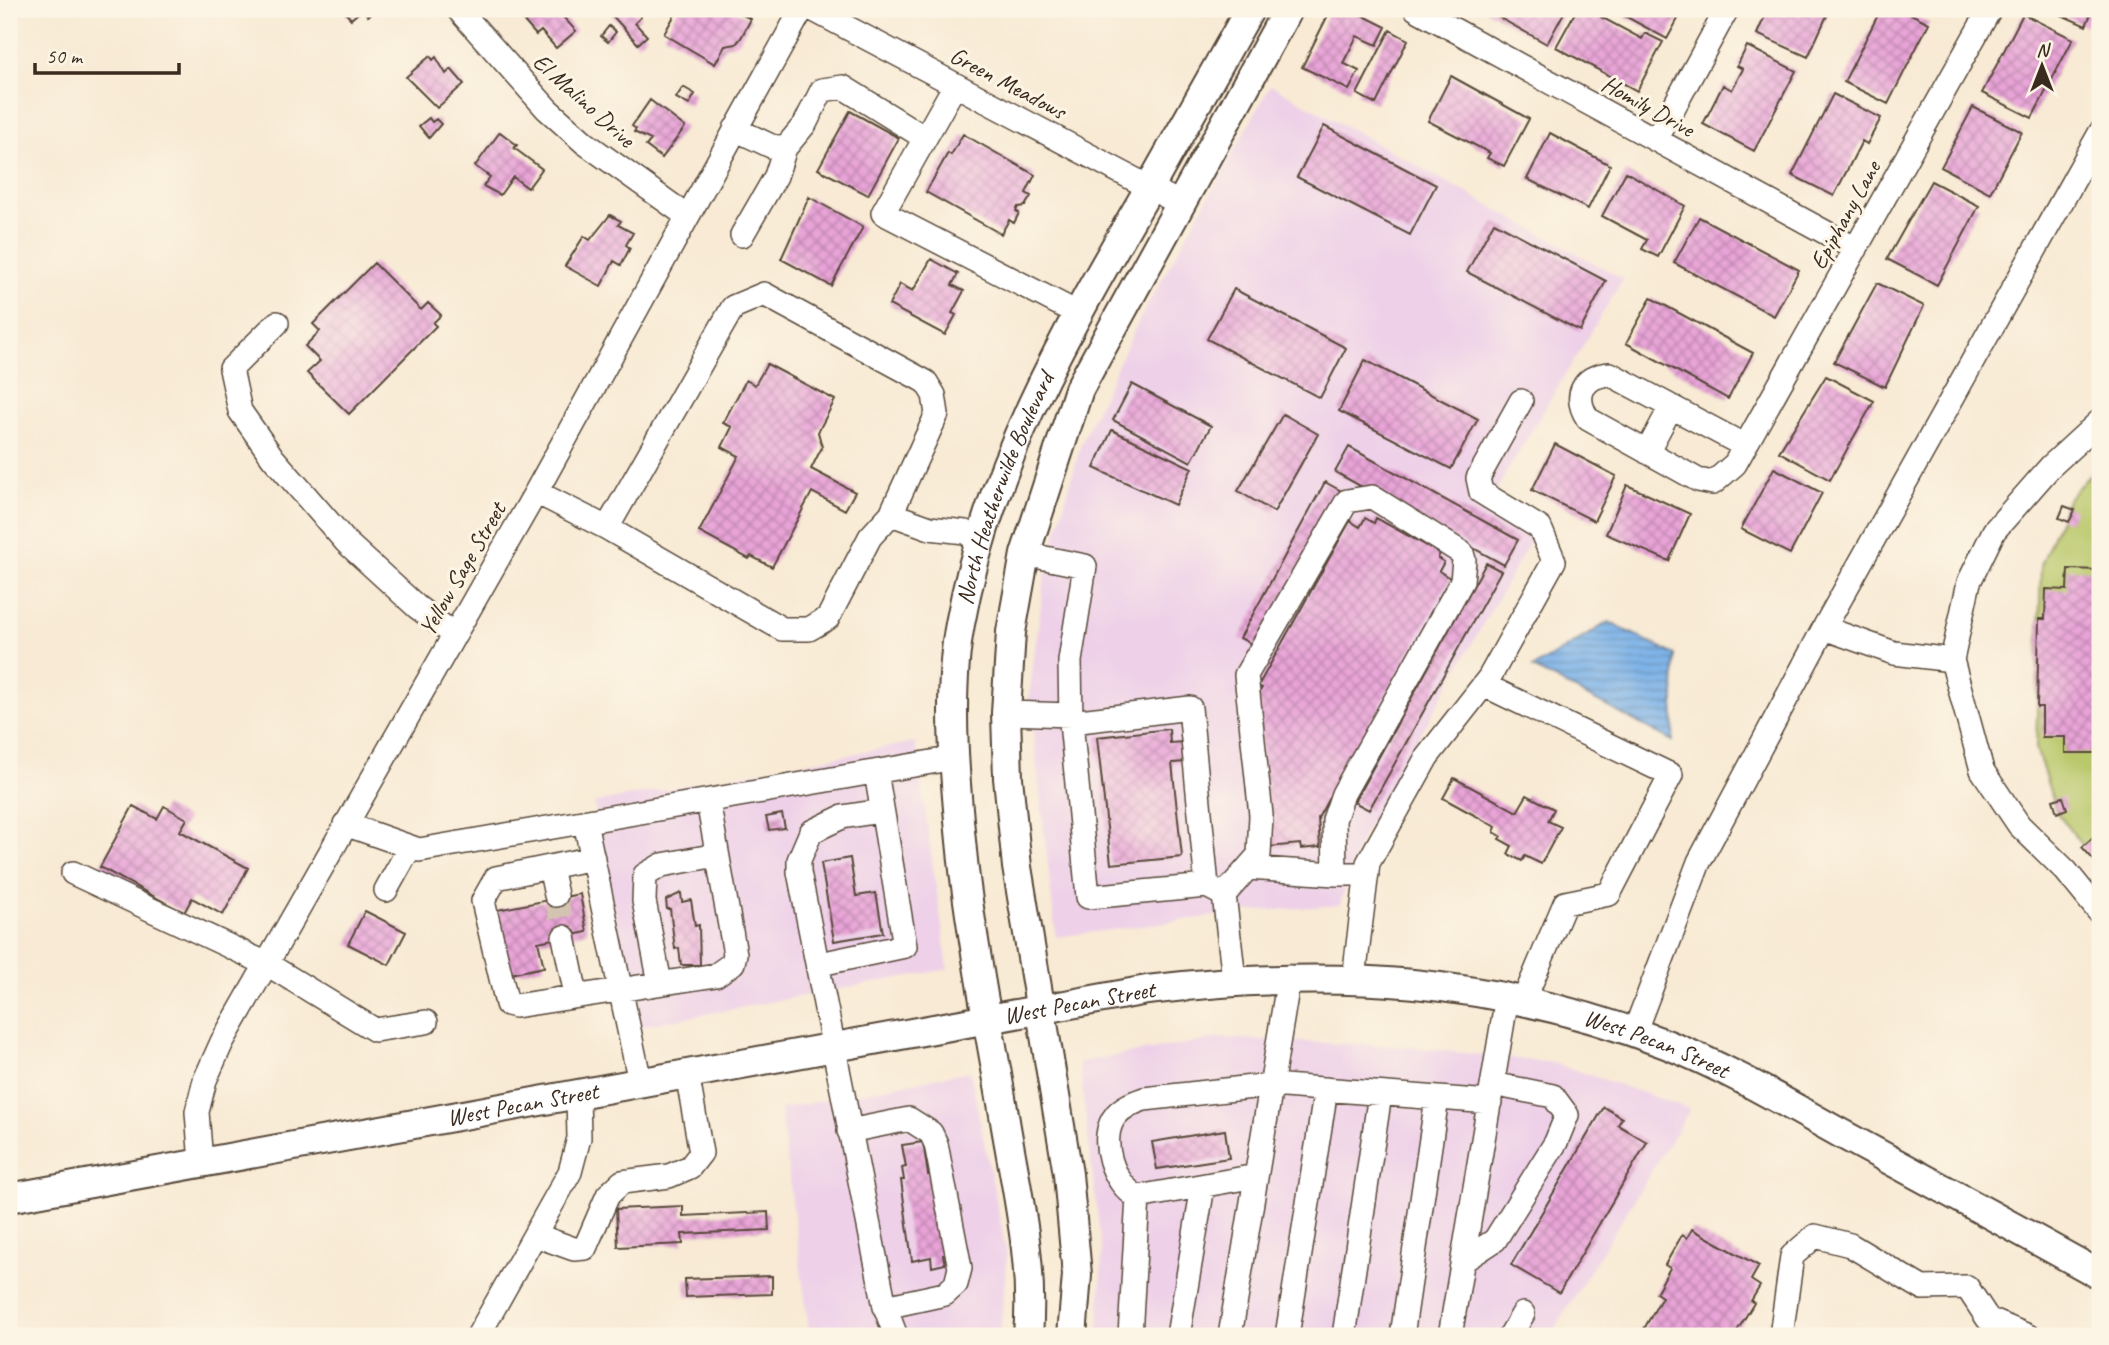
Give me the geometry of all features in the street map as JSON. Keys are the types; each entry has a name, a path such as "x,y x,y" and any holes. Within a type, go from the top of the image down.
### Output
{"main road":[{"name":"North Heatherwilde Boulevard","path":"1028,1336 1027,1243 965,871 955,758 959,626 980,542 1006,463 1041,383 1077,313 1250,9"},
{"name":"North Heatherwilde Boulevard","path":"1072,1336 1077,1275 1074,1226 1017,867 1008,778 1006,713 1011,632 1025,554 1079,389 1288,9"},
{"path":"980,542 1025,554"},
{"name":"West Pecan Street","path":"9,1198 1147,990 1234,979 1354,978 1435,984 1515,999 1668,1045 1737,1077 2100,1275"}],"street":[{"name":"El Malino Drive","path":"458,9 547,109 585,143 687,216"},
{"name":"Yellow Sage Street","path":"201,1163 197,1112 205,1080 222,1042 536,492 802,9"},
{"name":"Green Meadows","path":"812,9 1179,204"},
{"name":"Homily Drive","path":"1416,9 1856,249"},
{"path":"1656,140 1727,9"},
{"name":"Epiphany Lane","path":"1647,452 1698,480 1713,483 1735,464 1990,9"},
{"path":"955,85 883,213 1077,313"},
{"path":"742,235 776,176 785,148 805,124 822,90 844,87 925,138"},
{"path":"735,129 771,146 785,148"},
{"path":"1634,1033 1699,862 1824,628 2100,132"},
{"path":"536,492 607,528 782,629 809,629 828,618 870,537 891,514 937,414 933,395 926,382 764,294 733,306 607,528"},
{"path":"278,323 231,369 240,411 273,458 346,542 417,607 455,635"},
{"path":"1671,407 1647,452 1588,419 1580,407 1580,394 1584,383 1596,375 1610,374 1745,446"},
{"path":"1354,978 1368,863 1427,757 1484,685 1554,561 1540,528 1480,492 1478,478 1521,401"},
{"path":"2100,421 2052,466 1994,531 1969,582 1952,660 1982,770 2018,825 2066,871 2100,913"},
{"path":"1025,554 1085,566 1070,661 1071,718 1088,897 1215,891 1248,867 1259,855 1261,815 1246,676 1347,501 1372,497 1462,553 1462,581 1343,794 1334,820 1335,874"},
{"path":"891,514 930,528 965,533 980,542"},
{"path":"1824,628 1894,653 1952,660"},
{"path":"1450,1336 1491,1093 1515,999 1565,903 1609,894 1671,775 1484,685"},
{"path":"1006,713 1071,718 1190,708 1215,891 1234,979"},
{"path":"345,824 419,850 955,758"},
{"path":"820,964 905,946 876,772"},
{"path":"593,858 496,878 483,901 507,1004 515,1006 716,975 733,963 735,954 708,801"},
{"path":"881,811 842,817 810,832 804,845 799,872 820,964 832,1046 885,1307 896,1336"},
{"path":"585,822 640,1082"},
{"path":"386,890 410,847"},
{"path":"660,983 644,901 645,876 662,865 717,855"},
{"path":"550,867 556,895"},
{"path":"1248,867 1367,874"},
{"path":"73,873 267,964 375,1030 426,1022"},
{"path":"564,937 576,995"},
{"path":"1230,1336 1289,977"},
{"path":"535,1235 573,1249 585,1248 608,1195 622,1182 669,1176 690,1167 701,1153 687,1073"},
{"path":"1256,1176 1138,1196 1119,1182 1108,1139 1114,1117 1128,1105 1144,1099 1271,1085 1437,1098 1491,1093 1553,1096 1567,1115 1556,1142 1494,1240 1463,1261"},
{"path":"1287,1336 1326,1089"},
{"path":"478,1336 570,1172 579,1138 578,1094"},
{"path":"1344,1336 1380,1094"},
{"path":"1402,1336 1437,1098"},
{"path":"849,1131 909,1119 930,1133 936,1144 960,1268 956,1284 945,1294 885,1307"},
{"path":"1178,1336 1203,1186"},
{"path":"1130,1336 1138,1196"},
{"path":"1781,1336 1792,1256 1815,1237 1850,1245 1922,1288 1967,1287 1988,1319 2028,1336"},
{"path":"1510,1336 1523,1314"}],"shaded area":[{"path":"1271,85 1623,279 1487,505 1535,533 1362,837 1340,905 1245,912 1056,937 1029,697 1045,574 1082,441 1139,320"},
{"path":"915,742 948,969 636,1027 594,803"},
{"path":"1221,1038 1411,1047 1554,1063 1690,1109 1550,1336 1098,1336 1102,1252 1079,1062"},
{"path":"970,1071 1007,1255 1000,1336 837,1336 809,1330 780,1109"}],"green space":[{"path":"2100,464 2100,867 2057,813 2036,748 2041,565 2069,497"}],"water":[{"path":"1609,622 1675,655 1673,741 1533,668"}],"building":[{"path":"342,9 363,9 351,19"},
{"path":"363,9 377,9 368,16"},
{"path":"556,9 576,31 556,48 541,31 536,35 515,11"},
{"path":"614,9 624,12 633,9 641,17 635,23 647,36 638,44 610,13"},
{"path":"678,9 731,9 751,19 741,38 736,44 725,46 715,64 664,34"},
{"path":"1331,9 1350,9 1386,27 1377,45 1357,36 1343,63 1359,71 1349,90 1302,67"},
{"path":"1484,9 1566,9 1547,44"},
{"path":"1577,9 1605,9 1601,17 1642,39 1645,33 1663,42 1637,91 1556,47"},
{"path":"1612,9 1659,9 1678,19 1667,39"},
{"path":"1768,9 1830,9 1808,57 1757,34"},
{"path":"1881,9 1901,9 1929,23 1888,104 1844,82"},
{"path":"2048,9 2093,9 2086,26"},
{"path":"2023,14 2073,39 2032,118 1982,93"},
{"path":"609,26 616,32 608,42 601,36"},
{"path":"1390,30 1408,40 1376,104 1357,94"},
{"path":"1747,46 1796,71 1754,151 1703,124 1723,85 1732,90 1743,69 1737,66"},
{"path":"430,56 433,60 436,57 446,74 451,69 464,84 437,108 406,77"},
{"path":"1451,76 1529,119 1504,166 1487,158 1490,153 1428,121"},
{"path":"683,87 695,94 689,105 676,98"},
{"path":"1833,94 1881,118 1867,144 1862,141 1834,196 1792,175"},
{"path":"650,100 685,127 662,158 646,146 651,140 634,132 636,129 632,126"},
{"path":"1973,107 2022,132 1990,193 1941,167"},
{"path":"850,111 899,138 868,195 818,169"},
{"path":"429,118 432,122 436,119 441,124 429,138 419,126"},
{"path":"1324,126 1436,185 1410,235 1297,177"},
{"path":"500,132 517,145 514,148 542,169 528,188 513,177 500,195 483,186 490,177 475,166"},
{"path":"1550,133 1610,165 1588,209 1527,179"},
{"path":"963,134 1035,175 1026,193 1031,196 1025,206 1018,207 1016,211 1019,213 1014,223 1009,220 1001,234 926,192 948,153 951,155"},
{"path":"1626,172 1685,206 1658,257 1642,249 1647,240 1602,216"},
{"path":"1931,181 1979,206 1937,285 1887,259"},
{"path":"809,197 863,227 831,286 781,259"},
{"path":"610,215 621,221 618,225 633,233 626,245 630,248 621,265 614,261 601,286 565,266 584,236 590,240"},
{"path":"1699,217 1799,270 1774,316 1674,263"},
{"path":"1494,222 1606,281 1580,331 1467,272"},
{"path":"931,259 958,274 952,285 964,291 952,313 956,315 945,335 889,305 900,284 913,291"},
{"path":"374,263 421,310 428,303 441,315 433,323 436,326 349,414 307,373 320,361 305,346 320,331 313,324"},
{"path":"1877,283 1924,306 1885,387 1834,362"},
{"path":"1234,289 1346,348 1320,398 1207,339"},
{"path":"1651,298 1753,353 1728,399 1626,343"},
{"path":"1365,360 1478,419 1451,469 1339,411"},
{"path":"767,364 835,400 818,432 822,447 811,469 855,492 845,510 812,492 772,567 751,556 749,559 699,532 739,456 722,447 732,427 723,423 746,380 755,385"},
{"path":"1826,376 1874,401 1830,480 1779,452"},
{"path":"1132,384 1211,426 1191,462 1113,420"},
{"path":"1283,414 1318,434 1274,512 1238,491"},
{"path":"1112,430 1192,468 1175,505 1094,468"},
{"path":"1555,444 1616,476 1594,521 1532,490"},
{"path":"1349,447 1518,540 1504,565 1335,472"},
{"path":"1774,468 1822,493 1790,554 1741,529"},
{"path":"1325,482 1341,491 1257,647 1240,638"},
{"path":"1627,485 1690,514 1669,561 1606,534"},
{"path":"2064,506 2075,510 2069,522 2059,518"},
{"path":"1365,518 1374,523 1376,518 1440,553 1438,558 1444,562 1439,571 1450,578 1318,818 1320,847 1301,849 1300,844 1268,847 1258,694 1262,688 1258,686 1350,521 1360,527"},
{"path":"1486,563 1501,571 1369,810 1354,802"},
{"path":"2068,569 2100,570 2100,753 2065,753 2065,737 2042,737 2042,707 2037,707 2039,619 2045,619 2046,589 2067,590"},
{"path":"1169,729 1170,743 1184,742 1186,762 1172,763 1182,857 1111,864 1097,737"},
{"path":"1454,778 1517,812 1527,795 1554,809 1548,821 1561,827 1541,864 1525,856 1522,861 1508,854 1512,846 1499,839 1501,836 1494,832 1496,827 1443,798"},
{"path":"2063,797 2067,809 2057,813 2053,800"},
{"path":"133,806 157,819 164,806 187,819 180,831 248,868 223,915 192,898 184,913 100,867"},
{"path":"782,814 785,828 769,830 766,817"},
{"path":"2100,831 2100,867 2082,847"},
{"path":"850,858 856,896 876,893 883,933 834,941 821,863"},
{"path":"681,893 682,902 691,900 695,926 699,925 700,965 681,965 679,948 675,949 670,909 667,909 666,900"},
{"path":"580,894 587,932 538,942 544,967 510,974 497,910"},
{"path":"365,911 406,932 389,965 348,944"},
{"path":"1604,1107 1622,1118 1618,1125 1647,1142 1559,1293 1511,1265"},
{"path":"1225,1130 1229,1158 1157,1169 1152,1142"},
{"path":"923,1142 928,1175 933,1174 948,1254 943,1255 945,1264 932,1267 931,1257 912,1261 901,1180 904,1180 902,1168 906,1167 902,1145"},
{"path":"683,1206 683,1216 768,1212 769,1230 682,1234 683,1244 618,1247 616,1209"},
{"path":"1692,1229 1759,1266 1751,1280 1760,1286 1751,1301 1754,1303 1734,1336 1640,1336 1662,1297 1656,1293 1670,1268 1665,1265 1682,1235 1687,1238"},
{"path":"772,1276 772,1294 686,1297 685,1279"}],"tunnel":[{"path":"556,895 564,937"}]}
